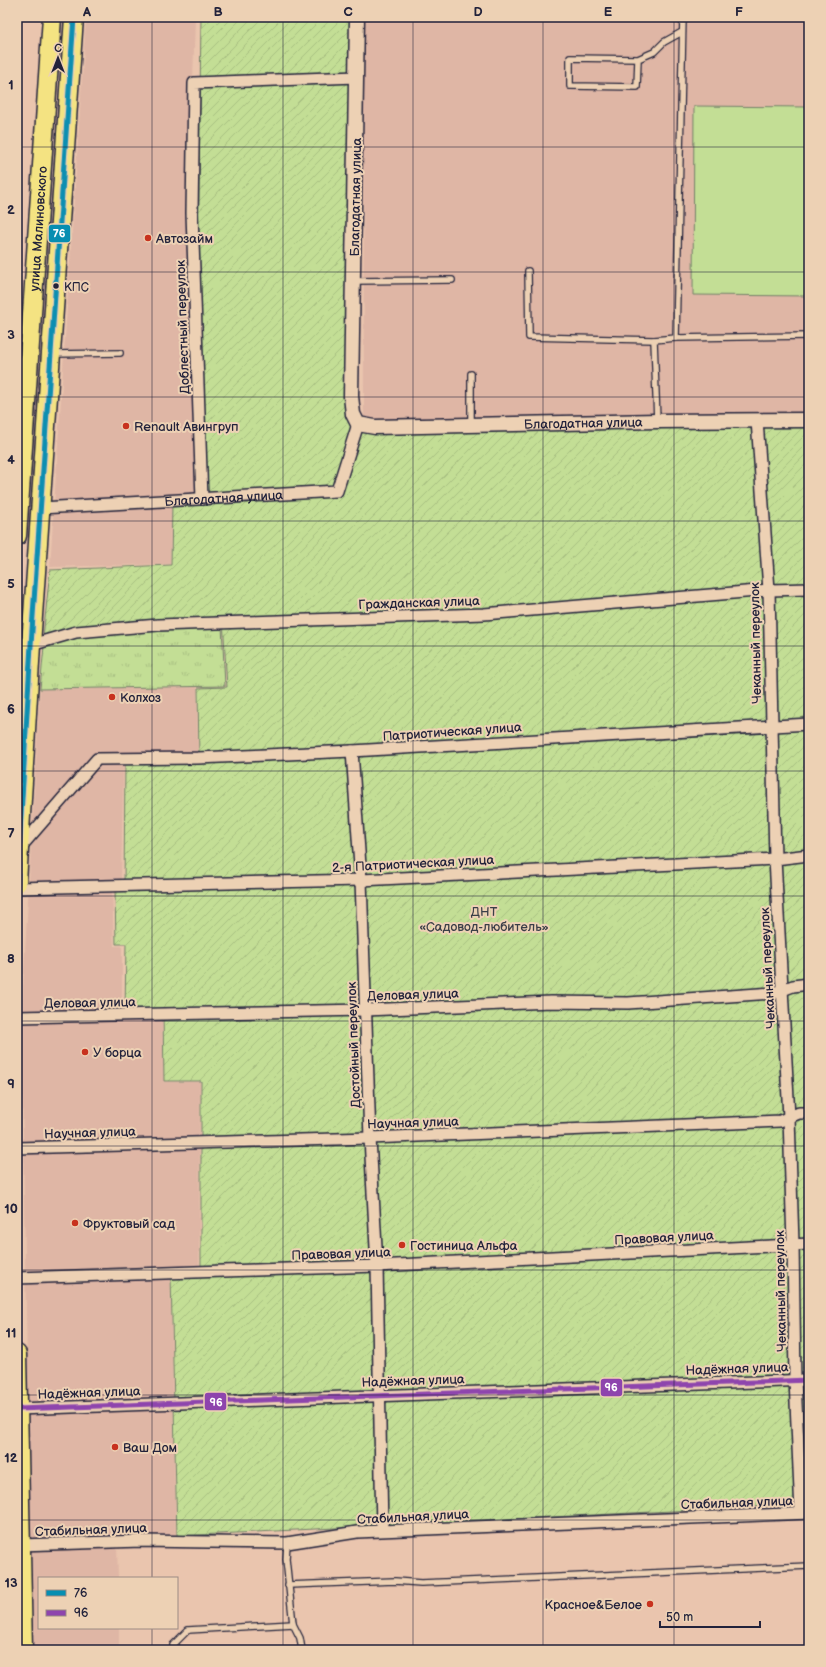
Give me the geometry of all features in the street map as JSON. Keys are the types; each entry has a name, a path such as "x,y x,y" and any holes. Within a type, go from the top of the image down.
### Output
{"highway":[{"name":"улица Малиновского","path":"17,536 52,17"},
{"name":"улица Малиновского","path":"17,883 40,508 74,17"},
{"path":"17,1354 23,1650"}],"street":[{"name":"Благодатная улица","path":"40,508 336,491 358,424 353,414 351,396 357,17"},
{"name":"Доблестный переулок","path":"202,499 192,213 194,83 357,77"},
{"name":"Чеканный переулок","path":"757,420 769,590 775,859 789,1117 795,1380 805,1513"},
{"name":"Благодатная улица","path":"358,424 375,427 657,421 809,420"},
{"name":"Гражданская улица","path":"31,645 76,632 158,625 484,614 769,590 809,589"},
{"name":"Патриотическая улица","path":"19,849 97,758 198,758 352,751 771,725 809,724"},
{"name":"Достойный переулок","path":"352,751 362,880 370,1138 377,1266 382,1530"},
{"name":"2-я Патриотическая улица","path":"17,888 362,880 775,859 809,855"},
{"name":"Деловая улица","path":"17,1017 366,1010 551,1002 628,1003 774,993 793,986 809,984"},
{"name":"Научная улица","path":"17,1148 370,1138 772,1122 780,1121 799,1113 809,1113"},
{"name":"Правовая улица","path":"17,1278 377,1266 809,1244"},
{"name":"Надёжная улица","path":"18,1409 809,1380"},
{"name":"Стабильная улица","path":"20,1545 141,1541 287,1543 357,1532 382,1530 805,1513"}],"lane":[{"path":"676,338 683,17"},
{"path":"638,59 637,88 570,86 570,58 638,59 654,52 664,42 682,32"},
{"path":"528,271 529,337 654,340 676,338 809,336"},
{"path":"353,280 452,280"},
{"path":"654,340 657,421"},
{"path":"51,354 120,354"},
{"path":"471,374 472,425"},
{"path":"287,1543 286,1559 293,1624 300,1638 302,1650"},
{"path":"288,1585 395,1581 421,1583 809,1566"},
{"path":"173,1650 173,1645 188,1630 293,1624"}],"shaded area":[{"path":"86,17 195,17 193,82 197,493 172,495 170,564 50,567"},
{"path":"363,17 809,17 809,415 364,420"},
{"path":"197,687 198,754 124,755 121,883 112,884 114,946 122,946 122,1018 162,1018 164,1082 200,1082 199,1268 170,1269 176,1536 117,1545 118,1577 38,1577 38,1629 119,1629 119,1650 33,1650 21,1022 40,689"}],"green space":[{"name":"ДНТ «Садовод-любитель»","path":"201,17 353,17 352,430 809,426 809,1504 177,1536 171,1276 201,1275 201,1081 164,1081 163,1012 125,1013 126,944 116,944 115,890 124,889 125,762 199,760 198,688 227,687 223,619 43,638 50,570 171,565 172,504 207,503 198,274"},
{"path":"694,106 809,107 809,296 693,295"},
{"path":"222,626 225,686 40,689 44,646 80,635"}],"transit line":[{"name":"76","path":"17,883 31,645 74,17"},
{"name":"96","path":"18,1409 809,1380"}],"place":[{"name":"Автозайм","path":"148,238"},
{"name":"КПС","path":"56,286"},
{"name":"Renault Авингруп","path":"126,426"},
{"name":"Колхоз","path":"112,697"},
{"name":"У борца","path":"85,1052"},
{"name":"Фруктовый сад","path":"75,1223"},
{"name":"Гостиница Альфа","path":"402,1245"},
{"name":"Ваш Дом","path":"115,1447"},
{"name":"Красное&Белое","path":"650,1604"}]}
